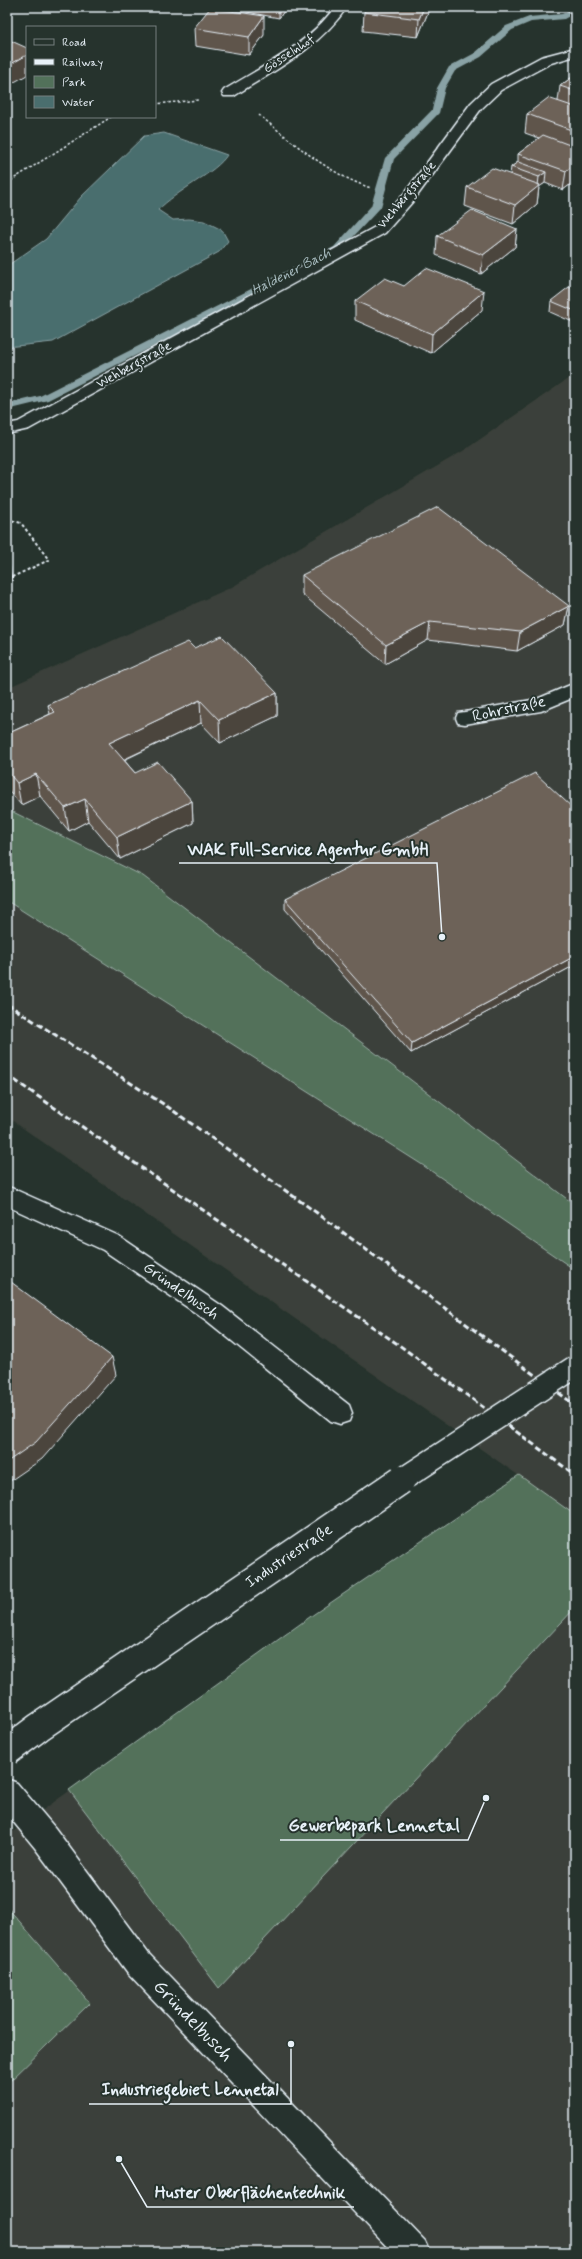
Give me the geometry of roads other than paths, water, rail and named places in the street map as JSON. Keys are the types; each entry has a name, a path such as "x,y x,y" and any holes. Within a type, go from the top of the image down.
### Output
{"street":[{"name":"Gösselnhof","path":"229,93 310,42 325,28 341,7"},
{"name":"Wehbergstraße","path":"7,429 23,426 380,230 409,197 476,106 496,87 546,60 575,52"},
{"name":"Rohrstraße","path":"465,718 541,705 575,689"},
{"name":"Gründelbusch","path":"7,1196 111,1243 214,1313 340,1413"},
{"name":"Industriestraße","path":"7,1751 45,1722 367,1502 575,1367"},
{"name":"Gründelbusch","path":"7,1793 45,1838 138,1963 414,2252"}],"water":[{"path":"164,133 227,155 215,168 158,210 173,220 189,219 204,221 222,230 228,241 219,252 53,342 7,347 7,266 46,239 81,197 144,136"}],"waterway":[{"name":"Haldener Bach","path":"7,407 44,398 337,249 376,207 390,158 436,111 441,88 452,69 478,55 509,28 529,20 564,16 575,10"}],"railway":[{"path":"7,1004 168,1107 317,1213 575,1405"},
{"path":"7,1075 399,1345 575,1475"}],"place":[{"name":"WAK Full-Service Agentur GmbH","path":"442,937"},
{"name":"Gewerbepark Lennetal","path":"486,1798"},
{"name":"Industriegebiet Lennetal","path":"291,2044"},
{"name":"Huster Oberflächentechnik","path":"119,2159"}]}
